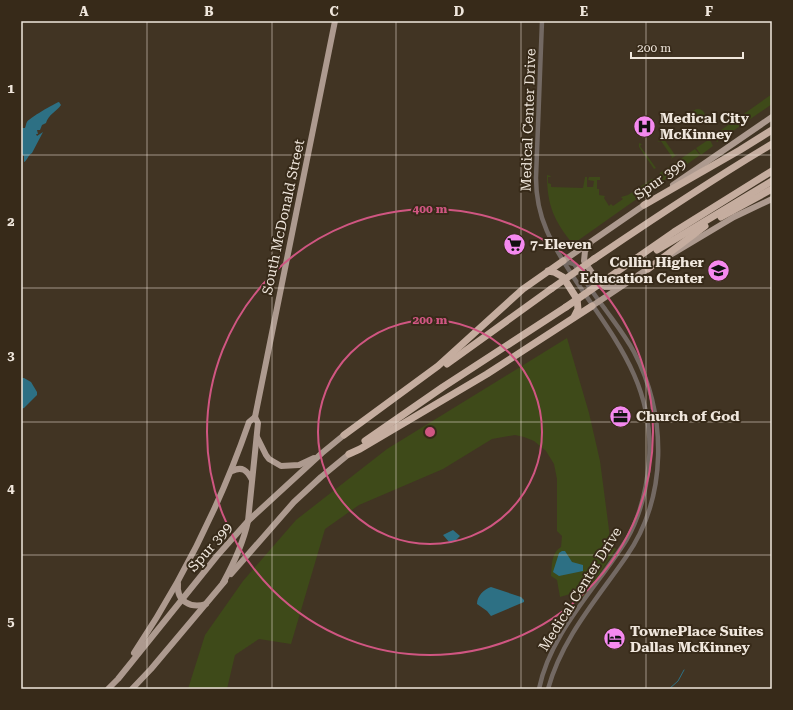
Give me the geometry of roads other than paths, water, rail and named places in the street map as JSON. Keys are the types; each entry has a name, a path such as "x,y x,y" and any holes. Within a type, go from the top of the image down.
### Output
{"highway":[{"path":"644,205 772,130"},
{"path":"727,171 745,156 772,139"},
{"path":"344,435 594,259 727,171 772,144"},
{"path":"349,454 415,406 566,307 674,232 772,172"},
{"path":"620,270 635,263 772,181"},
{"path":"648,269 703,227 772,189"},
{"path":"344,435 442,363 517,295 563,261"},
{"path":"548,271 554,272 563,277 577,299 578,309 574,317"},
{"path":"349,454 487,374 592,306"}],"main road":[{"name":"South McDonald Street","path":"223,584 237,557 245,535 248,521 258,423 255,417 335,21"},
{"name":"Spur 399","path":"563,261 772,117"},
{"path":"592,306 648,269 734,217 772,199"},
{"path":"592,241 585,251 584,261 599,283 605,287 621,287"},
{"name":"South McDonald Street","path":"108,689 144,638 178,580 232,471 249,422 255,417"},
{"name":"Spur 399","path":"108,689 118,679 182,599 248,521 322,453 344,435"},
{"path":"257,437 266,455 281,466 299,465 322,453"},
{"path":"132,689 151,669 294,502 349,454"},
{"path":"232,471 239,468 245,470 252,481"},
{"path":"178,580 178,591 185,603 201,605 206,603"}],"street":[{"name":"Medical Center Drive","path":"539,689 543,673 560,635 627,538 642,501 648,473 650,449 644,403 638,383 625,354 552,244 544,227 538,205 536,191 542,21"},
{"name":"Medical Center Drive","path":"548,689 554,669 567,642 635,542 650,505 657,469 658,448 657,426 653,402 648,383 633,350 574,264 563,261"}],"water":[{"path":"59,102 61,105 46,123 42,125 40,130 37,130 37,136 43,132 32,153 24,162 24,156 21,154 21,128 25,128 28,120"},
{"path":"21,378 31,382 37,392 37,395 24,408 21,409"},
{"path":"453,530 460,536 455,541 450,543 443,535"},
{"path":"565,551 572,562 583,565 583,571 559,576 553,572 559,553"},
{"path":"491,587 521,597 524,602 491,616 477,604 481,593"}],"waterway":[{"path":"669,689 678,681 684,670"}],"place":[{"name":"Medical City McKinney","path":"645,126"},
{"name":"7-Eleven","path":"514,244"},
{"name":"Collin Higher Education Center","path":"719,270"},
{"name":"Church of God","path":"620,416"},
{"name":"TownePlace Suites Dallas McKinney","path":"614,639"}]}
